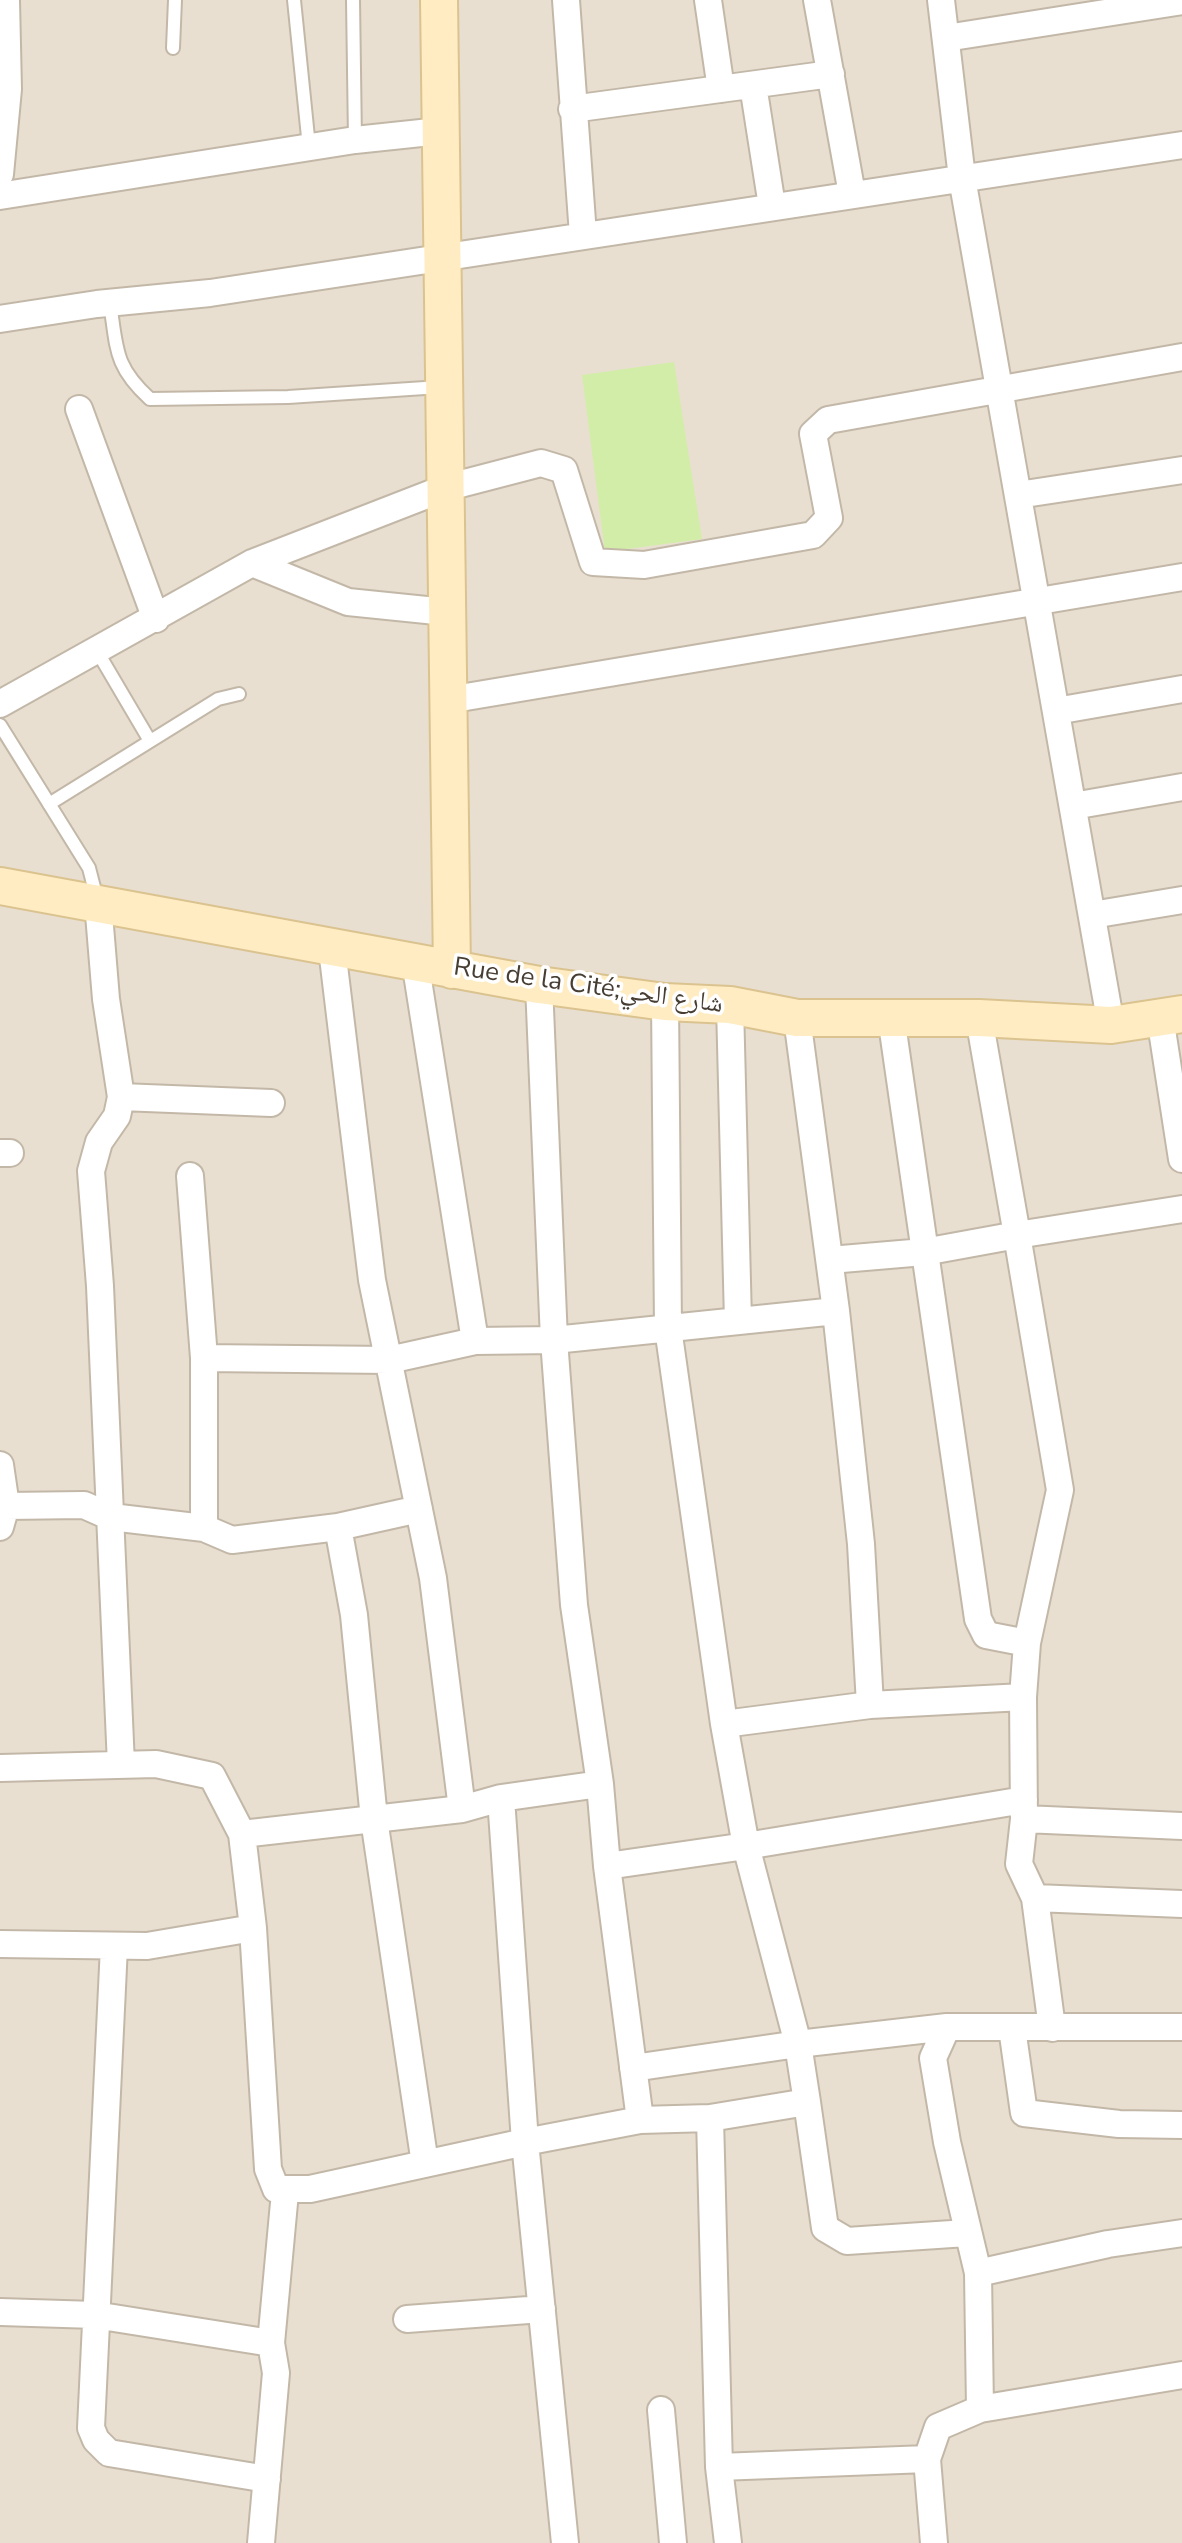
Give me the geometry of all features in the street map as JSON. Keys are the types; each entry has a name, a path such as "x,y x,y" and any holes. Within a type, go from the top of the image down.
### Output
{"street":[{"path":"0,174 8,89 6,0"},
{"path":"439,0 452,970"},
{"path":"566,0 583,235"},
{"path":"708,0 721,89"},
{"path":"817,0 852,194"},
{"path":"941,0 962,178 1111,1025"},
{"path":"946,38 1182,1"},
{"path":"572,109 831,74"},
{"path":"753,85 772,206"},
{"path":"0,196 355,140 440,131"},
{"path":"0,319 210,293 1182,145"},
{"path":"0,704 252,563 445,488 541,463 564,470 593,562 659,563 813,535 829,518 813,434 828,420 1182,357"},
{"path":"79,409 156,619"},
{"path":"1018,495 1182,470"},
{"path":"252,563 348,602 446,612"},
{"path":"448,700 1182,577"},
{"path":"1056,711 1182,689"},
{"path":"1073,806 1182,787"},
{"name":"Rue de la Cité;شارع الحي","path":"0,886 539,985 665,1002 730,1005 797,1018 979,1018 1111,1025 1171,1016"},
{"path":"1092,915 1182,900"},
{"path":"98,902 106,999 121,1097 117,1116 99,1142 91,1171 100,1286 121,1765"},
{"path":"332,949 372,1280 433,1578 462,1809"},
{"path":"415,961 475,1341"},
{"path":"539,985 554,1340 574,1605 600,1784 607,1866 640,2120"},
{"path":"665,1002 668,1328 724,1724 746,1846 798,2044 825,2228 847,2241 967,2233"},
{"path":"730,1005 738,1321"},
{"path":"1171,1016 1182,1159"},
{"path":"891,1017 978,1619 986,1635 1027,1643"},
{"path":"797,1018 830,1260 861,1544 870,1705"},
{"path":"979,1018 1060,1490 1027,1643 1023,1697 1024,1810 1019,1864 1035,1898 1052,2028"},
{"path":"121,1097 271,1103"},
{"path":"190,1176 204,1358 204,1528"},
{"path":"830,1260 924,1252 1182,1209"},
{"path":"204,1358 389,1360 475,1341 554,1340 836,1311"},
{"path":"0,1465 3,1516 84,1505 111,1517 204,1528 232,1540 338,1527 419,1509"},
{"path":"338,1527 354,1615 374,1819 425,2164"},
{"path":"724,1724 870,1705 1023,1697"},
{"path":"0,1768 156,1764 212,1776 242,1834 253,1928 268,2169 276,2189 285,2192 271,2343 276,2373 261,2543"},
{"path":"242,1834 462,1809 501,1798 600,1784"},
{"path":"501,1798 525,2142 565,2543"},
{"path":"607,1866 1024,1810 1182,1826"},
{"path":"1035,1898 1182,1904"},
{"path":"0,1944 147,1946 253,1928"},
{"path":"114,1946 91,2428 109,2453 267,2479"},
{"path":"633,2068 798,2044 947,2027 1182,2027"},
{"path":"947,2027 933,2058 967,2233 978,2273 980,2409"},
{"path":"1012,2028 1024,2113 1119,2124 1182,2125"},
{"path":"276,2189 310,2189 640,2120 710,2118 807,2102"},
{"path":"710,2118 719,2467 728,2543"},
{"path":"978,2273 1108,2244 1182,2233"},
{"path":"407,2319 542,2309"},
{"path":"0,2312 95,2315 271,2343"},
{"path":"934,2543 927,2459 938,2427 980,2409 1182,2375"},
{"path":"661,2410 673,2543"},
{"path":"719,2467 927,2459"}],"lane":[{"path":"173,48 175,0"},
{"path":"294,0 309,147"},
{"path":"353,0 355,140"},
{"path":"110,303 118,356 128,378 150,399 288,397 443,387"},
{"path":"97,651 150,741"},
{"path":"49,804 218,699 239,694"},
{"path":"0,725 89,868 98,902"}],"shaded area":[{"path":"0,0 1182,0 1182,2543 0,2543"}],"green space":[{"path":"674,362 702,539 605,552 582,375"}]}
